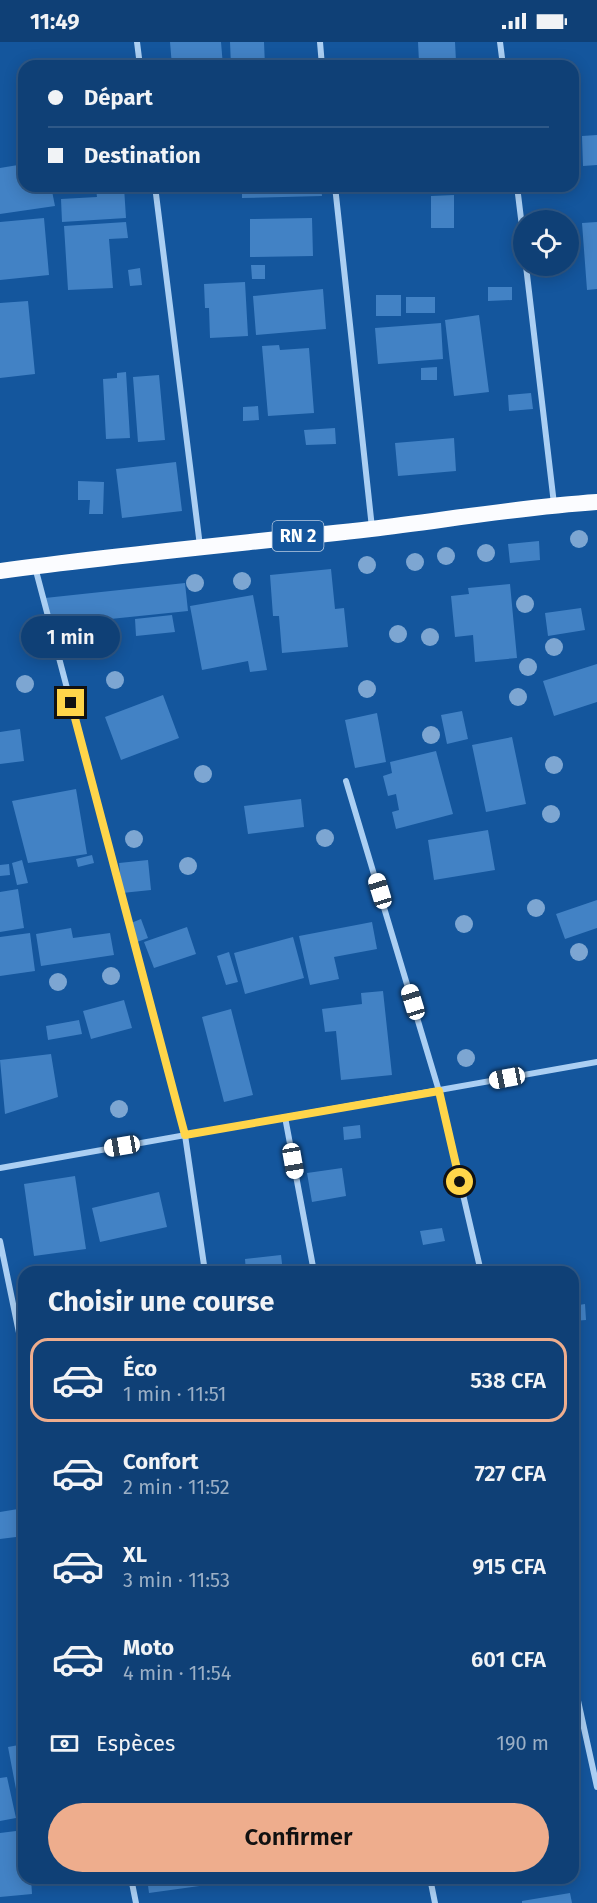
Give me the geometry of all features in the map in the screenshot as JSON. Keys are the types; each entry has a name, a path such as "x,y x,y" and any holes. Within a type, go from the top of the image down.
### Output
{"highway":[{"name":"RN 2","path":"0,572 200,546 372,529 555,505 597,502"}],"street":[{"path":"137,42 139,60"},
{"path":"320,42 322,60"},
{"path":"500,42 502,60"},
{"path":"156,192 200,546"},
{"path":"336,192 372,529"},
{"path":"518,192 520,210"},
{"path":"527,276 555,505"},
{"path":"35,567 185,1135 204,1266"},
{"path":"346,780 439,1091 480,1266"},
{"path":"0,1168 597,1062"},
{"path":"285,1117 313,1266"},
{"path":"0,1241 18,1328"},
{"path":"579,1705 597,1787"},
{"path":"132,1884 136,1903"},
{"path":"431,1884 435,1903"}],"building":[{"path":"170,42 221,42 222,60 172,60"},
{"path":"230,42 264,42 265,60 231,60"},
{"path":"418,42 455,42 456,60 419,60"},
{"path":"597,135 597,165 583,166 582,136"},
{"path":"18,165 18,192 52,192 55,206 0,214 0,168"},
{"path":"96,192 124,192 126,218 62,222 61,199 97,197"},
{"path":"242,192 322,192 322,196 242,198"},
{"path":"454,195 454,228 431,228 431,196"},
{"path":"44,218 49,275 0,280 0,222"},
{"path":"312,218 313,256 250,257 250,219"},
{"path":"126,222 128,238 109,239 113,288 68,290 64,226"},
{"path":"597,222 597,289 587,290 582,223"},
{"path":"251,265 265,265 265,279 252,279"},
{"path":"140,268 142,285 130,286 128,270"},
{"path":"245,282 248,336 210,338 209,308 205,308 204,284"},
{"path":"488,287 512,287 512,300 488,301"},
{"path":"323,289 326,329 256,335 253,296"},
{"path":"376,295 401,295 401,316 376,316"},
{"path":"406,297 435,297 435,313 406,313"},
{"path":"28,301 35,374 0,378 0,303"},
{"path":"479,315 489,392 454,396 445,320"},
{"path":"441,323 443,359 378,364 375,328"},
{"path":"279,345 280,350 309,348 314,413 268,416 262,346"},
{"path":"437,367 437,380 421,380 421,368"},
{"path":"126,372 130,438 106,439 103,379 117,378 117,373"},
{"path":"159,375 165,440 138,442 133,377"},
{"path":"531,393 533,409 509,411 508,395"},
{"path":"258,406 259,420 243,421 243,407"},
{"path":"335,428 336,444 306,445 304,430"},
{"path":"454,438 456,471 398,476 395,443"},
{"path":"176,462 182,511 122,518 116,469"},
{"path":"78,481 104,482 103,514 89,514 90,500 78,500"},
{"path":"539,541 540,560 510,563 508,544"},
{"path":"331,569 335,609 344,608 348,647 282,653 279,616 273,616 270,575"},
{"path":"185,583 188,611 52,625 45,598"},
{"path":"510,584 517,658 475,662 473,635 455,637 451,596 469,594 468,588"},
{"path":"253,595 267,670 250,672 248,661 202,670 190,606"},
{"path":"581,608 585,630 548,636 545,613"},
{"path":"172,615 175,632 136,636 135,619"},
{"path":"597,664 597,702 554,716 543,681"},
{"path":"163,695 179,738 121,760 105,717"},
{"path":"462,711 468,739 447,744 441,715"},
{"path":"377,713 386,762 355,768 345,720"},
{"path":"20,729 24,761 0,764 0,732"},
{"path":"512,737 526,804 486,812 472,745"},
{"path":"436,751 453,814 396,829 392,812 399,810 396,794 388,796 383,776 392,773 390,762"},
{"path":"76,789 87,854 28,863 12,801"},
{"path":"301,799 304,827 248,834 244,806"},
{"path":"488,830 495,870 434,880 428,840"},
{"path":"92,855 94,863 78,867 76,859"},
{"path":"22,860 28,883 17,885 12,863"},
{"path":"148,860 151,890 122,893 119,863"},
{"path":"9,864 10,875 0,876 0,865"},
{"path":"18,889 24,928 0,932 0,892"},
{"path":"597,900 597,928 565,939 556,914"},
{"path":"141,919 148,938 137,942 131,923"},
{"path":"372,922 377,949 334,957 339,979 310,985 299,936"},
{"path":"187,927 196,954 154,968 144,942"},
{"path":"71,928 73,938 110,933 114,955 41,966 36,934"},
{"path":"30,933 35,971 0,976 0,937"},
{"path":"293,937 304,978 245,994 234,953"},
{"path":"229,952 238,982 226,985 217,956"},
{"path":"383,991 392,1075 341,1080 336,1031 325,1032 322,1009 362,1004 361,993"},
{"path":"124,1000 132,1028 91,1039 83,1011"},
{"path":"231,1009 253,1095 224,1102 202,1017"},
{"path":"79,1020 82,1034 48,1040 46,1026"},
{"path":"51,1054 58,1097 5,1114 0,1060"},
{"path":"360,1125 361,1138 344,1140 343,1127"},
{"path":"342,1168 346,1196 312,1202 307,1173"},
{"path":"75,1176 86,1249 34,1256 24,1184"},
{"path":"159,1192 167,1227 100,1242 92,1208"},
{"path":"442,1228 445,1241 423,1245 420,1231"},
{"path":"281,1255 282,1266 246,1266 245,1259"},
{"path":"585,1304 586,1320 579,1321 579,1305"},
{"path":"18,1509 18,1537 0,1539 0,1512"},
{"path":"18,1745 18,1800 8,1747"},
{"path":"7,1777 16,1818 0,1821 0,1778"},
{"path":"18,1831 18,1884 31,1884 32,1894 0,1897 0,1833"},
{"path":"148,1884 214,1884 149,1893"},
{"path":"570,1893 572,1903 522,1903 522,1901"}],"route":[{"path":"71,703 185,1135 439,1091 460,1182"}]}
